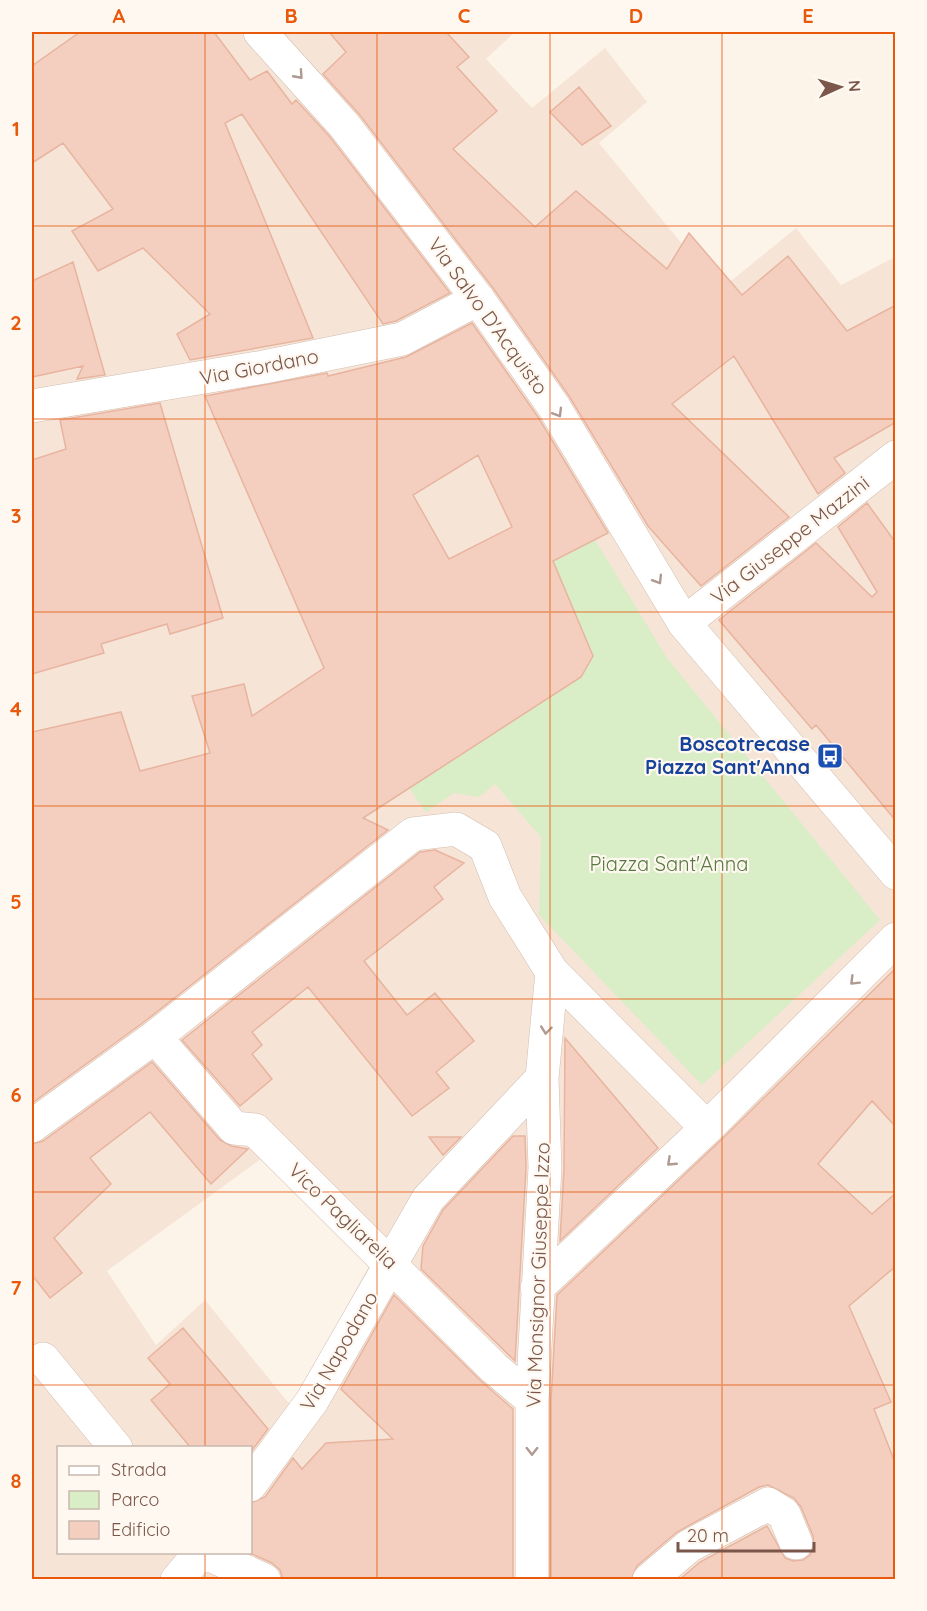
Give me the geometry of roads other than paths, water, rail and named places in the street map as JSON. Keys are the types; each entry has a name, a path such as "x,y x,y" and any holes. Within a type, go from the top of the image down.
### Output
{"street":[{"name":"Via Salvo D'Acquisto","path":"260,32 344,125 478,299 554,407 684,623 896,873"},
{"name":"Via Giordano","path":"32,406 264,367 402,339 478,299"},
{"name":"Via Giuseppe Mazzini","path":"684,623 896,457"},
{"path":"32,1126 155,1037 413,834 456,830 485,846 505,897 552,972 707,1128"},
{"path":"537,1288 707,1128 896,939"},
{"name":"Via Monsignor Giuseppe Izzo","path":"532,1580 532,1400 545,1168 542,1078 552,972"},
{"name":"Vico Pagliarelia","path":"155,1037 234,1128 255,1130 494,1368 532,1400"},
{"name":"Via Napodano","path":"252,1482 312,1401 428,1199 542,1078"},
{"path":"43,1359 114,1446"},
{"path":"649,1580 689,1546 768,1504 784,1514 796,1543"},
{"path":"177,1580 201,1554"},
{"path":"207,1554 264,1580"}],"place":[{"name":"Boscotrecase Piazza Sant'Anna","path":"830,756"}],"park label":[{"name":"Piazza Sant'Anna","path":"669,864"}]}
